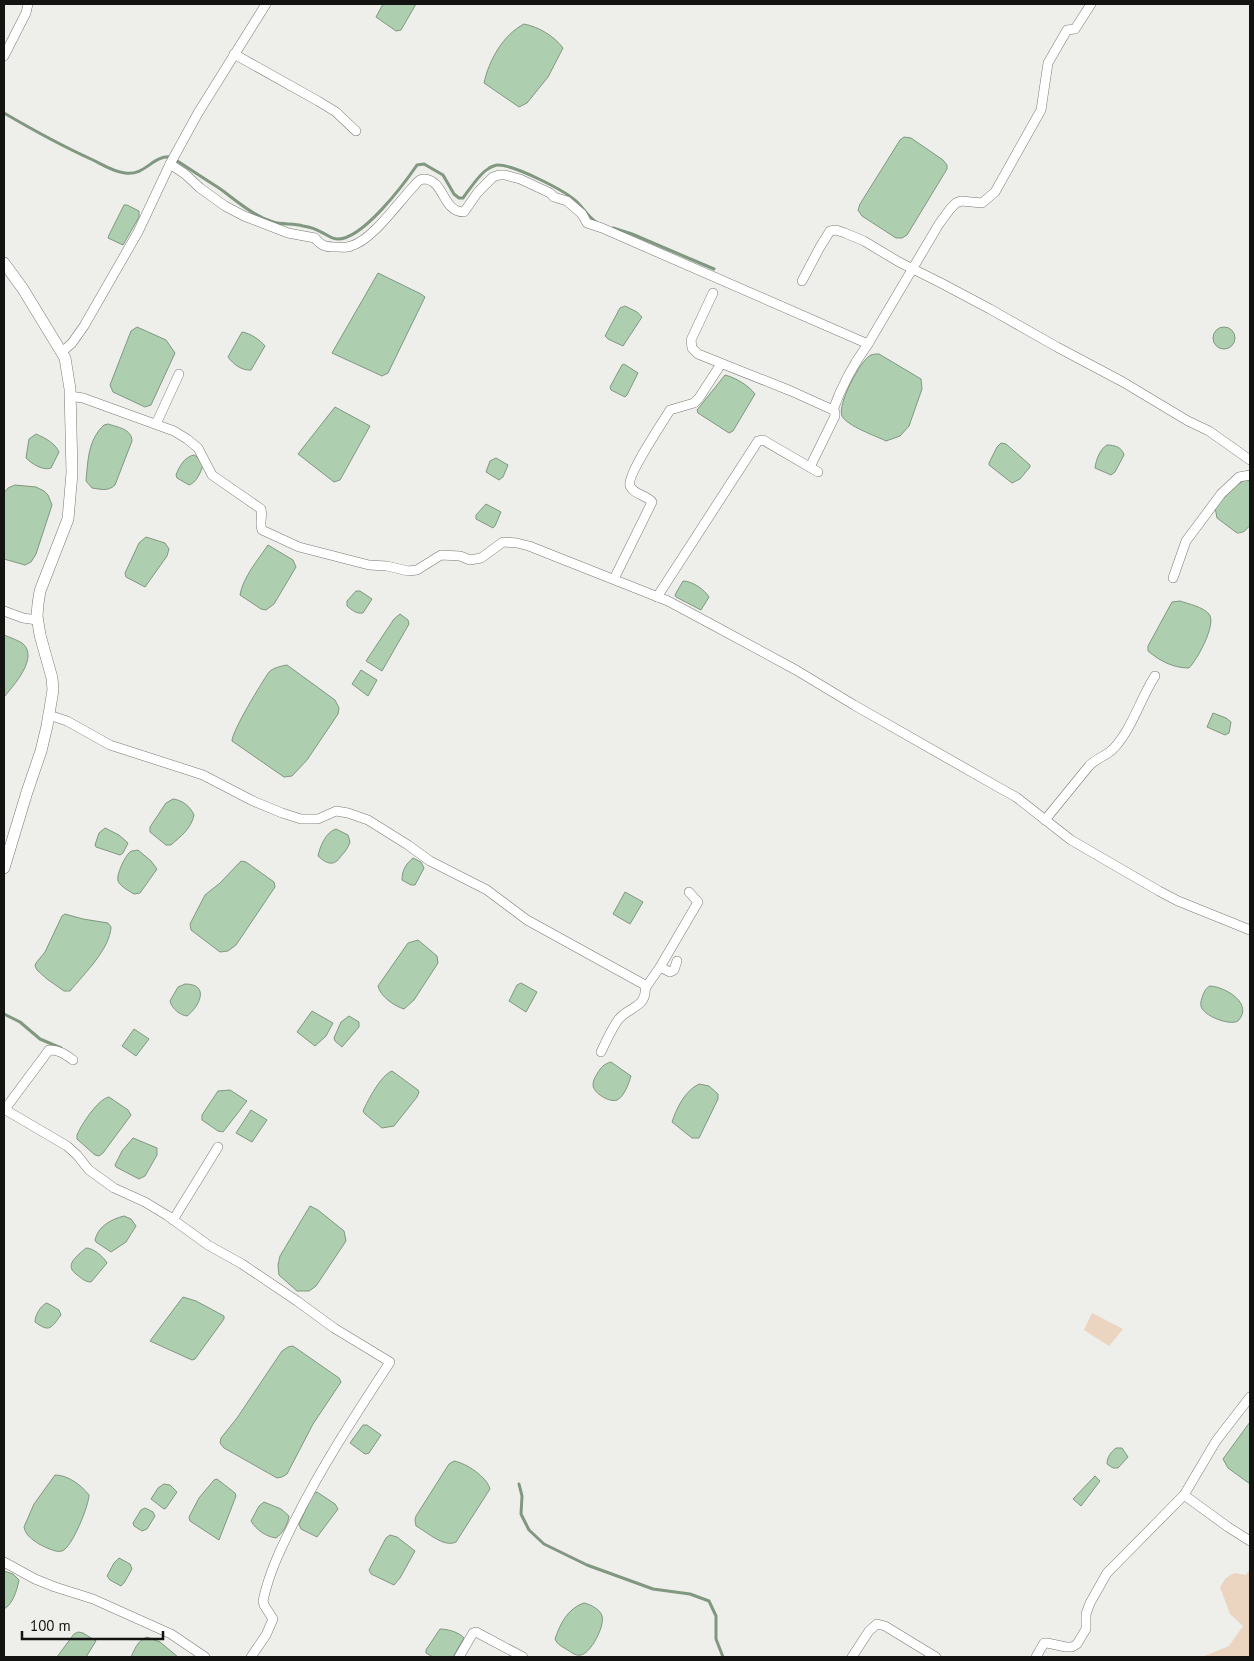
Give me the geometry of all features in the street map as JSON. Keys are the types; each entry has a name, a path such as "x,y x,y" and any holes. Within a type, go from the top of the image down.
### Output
{"main road":[{"path":"4,263 23,289 65,358 70,396 72,473 68,519 40,591 37,616 52,678 53,690 41,751 4,868"}],"street":[{"path":"4,56 26,13 28,4"},
{"path":"62,352 72,343 98,303 138,232 170,164 198,113 266,4"},
{"path":"832,410 841,387 855,362 868,344 939,224 956,203 961,201 982,203 995,192 1041,110 1048,63 1067,30 1075,29 1092,4"},
{"path":"234,54 336,112 356,131"},
{"path":"170,164 225,206 244,216 288,232 315,238 319,244 327,247 350,247 369,235 397,207 415,184 421,180 426,179 433,182 445,196 450,206 455,210 464,212 478,192 492,177 506,175 520,179 550,193 554,197 567,201 582,214 587,223 868,344"},
{"path":"802,281 830,231 836,230 845,233 982,304 1123,382 1188,421 1209,431 1250,460"},
{"path":"657,597 758,441 763,440 814,469 835,416 835,412 832,410 695,352 691,344 694,333 713,293"},
{"path":"614,579 652,502 633,490 630,486 630,478 670,410 694,403 721,364"},
{"path":"156,424 179,374"},
{"path":"70,396 83,398 156,424 174,431 187,439 198,448 212,475 261,509 263,515 260,525 262,530 299,547 369,565 386,566 408,571 417,570 441,555 460,556 470,560 481,558 498,545 509,542 529,546 657,597 796,670 886,724 969,769 1016,797 1071,840 1159,891 1178,901 1250,930"},
{"path":"1172,578 1186,540 1221,494 1239,477 1250,475"},
{"path":"4,610 23,618 38,620"},
{"path":"1045,820 1089,766 1096,759 1112,750 1119,742 1133,720 1155,676"},
{"path":"48,716 67,722 110,745 203,775 253,801 301,819 318,819 336,811 348,812 368,820 430,861 487,890 535,924 600,961 639,980 646,987"},
{"path":"601,1052 620,1018 636,1008 644,1000 646,987 660,968 698,902 689,892"},
{"path":"660,968 670,972 674,970 677,961"},
{"path":"74,1060 52,1049 49,1050 4,1109 67,1146 89,1170 108,1185 145,1202 250,1270 334,1328 390,1362 325,1463 272,1568 264,1605 273,1619 266,1635 251,1657"},
{"path":"173,1220 218,1147"},
{"path":"1036,1657 1044,1643 1066,1647 1072,1647 1077,1644 1086,1629 1086,1614 1090,1603 1107,1573 1184,1495 1216,1441 1250,1397"},
{"path":"1184,1495 1228,1528 1250,1541"},
{"path":"4,1562 42,1582 93,1599 171,1634 205,1657"},
{"path":"852,1657 869,1631 877,1624 886,1626 936,1657"},
{"path":"458,1657 473,1633 476,1632 523,1657"}],"shaded area":[{"path":"383,4 416,4 401,30 396,31 376,17"},
{"path":"524,24 546,33 563,48 548,77 527,103 519,107 484,83 493,57 503,41"},
{"path":"904,137 911,138 943,160 947,165 947,169 907,235 902,238 896,238 862,216 858,210 900,140"},
{"path":"124,205 139,211 139,217 123,245 108,238"},
{"path":"378,273 425,297 388,373 382,376 332,353"},
{"path":"625,306 642,317 623,346 605,336 620,308"},
{"path":"137,327 166,340 175,353 151,405 145,407 113,392 110,385 131,331"},
{"path":"1224,327 1232,330 1235,338 1232,346 1224,349 1216,346 1213,338 1216,330"},
{"path":"242,332 255,337 265,346 251,370 238,366 228,357"},
{"path":"879,354 921,379 922,389 909,426 900,436 886,441 845,420 841,410 850,383 861,365 871,355"},
{"path":"624,364 638,373 625,397 611,390 610,387"},
{"path":"725,375 741,382 755,394 733,431 729,433 698,413 697,410"},
{"path":"335,407 370,426 340,480 334,482 298,454"},
{"path":"108,424 127,431 132,441 115,485 107,489 92,488 86,481 90,451 99,431 104,425"},
{"path":"36,434 52,443 59,452 51,468 45,469 31,463 26,458 29,439"},
{"path":"1001,443 1006,444 1030,465 1020,479 1012,483 989,465 997,447"},
{"path":"1107,445 1117,447 1124,455 1115,472 1111,475 1095,468 1102,449"},
{"path":"194,455 200,459 203,465 196,480 189,485 177,478 176,475 185,460"},
{"path":"496,458 508,465 503,477 499,480 486,472 490,461"},
{"path":"1246,479 1250,481 1250,525 1245,531 1237,533 1217,518 1215,507 1234,487"},
{"path":"15,485 36,487 44,491 52,505 36,554 31,562 25,565 4,559 4,493 8,488"},
{"path":"486,504 501,512 493,528 476,519 476,515"},
{"path":"146,537 165,543 169,549 167,556 145,587 126,577 125,573 139,543"},
{"path":"268,545 293,560 296,567 274,604 266,610 261,609 240,595 248,575"},
{"path":"683,581 698,586 709,597 701,610 676,597 675,595"},
{"path":"356,591 360,591 372,599 363,613 356,612 347,606 347,601"},
{"path":"1180,601 1203,609 1209,614 1211,619 1205,642 1197,658 1189,668 1167,663 1148,651 1148,646 1172,602"},
{"path":"400,614 408,620 409,624 382,671 366,661 394,619"},
{"path":"4,635 22,643 27,649 28,656 23,671 4,697"},
{"path":"287,665 335,700 339,708 338,714 307,760 292,776 284,777 232,741 242,717 269,672 275,668"},
{"path":"361,670 377,680 368,696 352,684"},
{"path":"1213,713 1231,722 1229,733 1225,735 1207,727"},
{"path":"173,799 185,804 194,815 191,824 185,832 171,845 166,845 150,832 150,827 166,803"},
{"path":"105,828 119,835 128,843 120,855 96,847 99,833"},
{"path":"336,829 348,835 350,842 336,862 330,863 318,856 324,840 329,833"},
{"path":"138,850 157,869 140,893 134,894 121,885 118,881 118,874 128,854 131,851"},
{"path":"413,858 421,862 424,868 415,885 411,885 402,880 405,868"},
{"path":"241,861 246,862 274,882 275,887 236,945 228,951 220,952 191,930 190,924 205,895 220,883"},
{"path":"625,892 643,902 630,924 613,914"},
{"path":"65,914 108,923 111,927 110,935 101,952 70,991 64,991 47,979 35,966 45,952 62,916"},
{"path":"418,940 437,956 438,963 414,1000 404,1009 388,1000 379,990 378,986 408,943"},
{"path":"521,983 537,992 526,1012 509,1001 517,985"},
{"path":"185,984 193,985 200,991 196,1007 187,1016 177,1011 170,1001 178,987"},
{"path":"1210,986 1230,993 1240,1003 1243,1008 1242,1015 1238,1021 1223,1021 1203,1010 1201,1005 1202,999 1205,990"},
{"path":"312,1011 333,1023 326,1036 315,1046 297,1032"},
{"path":"349,1016 359,1022 359,1027 342,1047 334,1038 341,1022"},
{"path":"134,1029 149,1039 136,1056 122,1046"},
{"path":"611,1062 631,1076 624,1093 614,1101 606,1099 599,1094 593,1085 600,1069"},
{"path":"392,1071 419,1092 394,1126 382,1128 363,1111 379,1083"},
{"path":"699,1084 709,1086 718,1094 718,1099 699,1138 692,1138 672,1122 682,1100"},
{"path":"230,1090 247,1101 223,1132 218,1131 202,1120 202,1115 218,1091"},
{"path":"109,1097 128,1110 131,1115 99,1156 95,1155 77,1139 77,1135 95,1107"},
{"path":"251,1110 267,1120 252,1142 236,1133"},
{"path":"133,1138 157,1148 157,1155 145,1176 139,1179 115,1165 122,1151"},
{"path":"310,1206 318,1210 344,1231 346,1241 316,1286 309,1291 297,1291 279,1275 278,1265 280,1256"},
{"path":"124,1216 131,1219 136,1226 126,1242 111,1252 95,1240 102,1227"},
{"path":"86,1248 98,1253 107,1263 91,1282 81,1278 71,1267 73,1261"},
{"path":"183,1297 196,1301 224,1316 224,1319 195,1359 192,1360 150,1341"},
{"path":"47,1303 59,1310 61,1315 50,1328 35,1322 39,1311"},
{"path":"1092,1313 1123,1329 1109,1346 1084,1330"},
{"path":"293,1346 339,1378 341,1382 313,1424 287,1474 277,1478 224,1448 220,1443 221,1438 237,1418 282,1351"},
{"path":"1250,1422 1250,1484 1228,1468 1223,1459"},
{"path":"363,1425 367,1425 381,1435 369,1453 365,1454 350,1443"},
{"path":"1116,1448 1122,1448 1128,1457 1118,1468 1113,1468 1107,1464 1107,1461 1112,1451"},
{"path":"454,1461 475,1471 485,1480 490,1489 456,1542 446,1543 416,1526 415,1520 449,1464"},
{"path":"55,1475 60,1475 74,1481 89,1495 75,1535 62,1551 50,1549 39,1544 28,1535 24,1527 34,1504"},
{"path":"1095,1476 1100,1481 1081,1506 1073,1499"},
{"path":"217,1479 235,1493 236,1496 219,1540 190,1521 189,1517 199,1498"},
{"path":"164,1484 170,1485 177,1492 164,1509 151,1499 158,1488"},
{"path":"317,1492 335,1504 338,1509 317,1537 301,1529 299,1524 313,1494"},
{"path":"264,1502 281,1509 289,1516 285,1528 276,1538 262,1532 251,1521 259,1506"},
{"path":"145,1508 153,1512 155,1516 147,1529 142,1531 134,1526 133,1523 141,1510"},
{"path":"390,1535 397,1537 415,1551 394,1585 371,1574 369,1570 386,1538"},
{"path":"119,1558 130,1564 132,1569 121,1586 110,1580 107,1576"},
{"path":"1250,1569 1250,1657 1202,1657 1229,1646 1243,1626 1230,1614 1220,1587 1226,1578 1234,1573 1246,1575"},
{"path":"4,1571 13,1574 19,1580 12,1600 4,1609"},
{"path":"584,1603 597,1610 602,1616 602,1620 593,1644 585,1653 579,1655 573,1654 561,1646 555,1639 565,1617 578,1605"},
{"path":"440,1629 453,1631 464,1638 453,1657 433,1657 426,1653 426,1650"},
{"path":"78,1632 96,1641 86,1657 57,1657 74,1634"},
{"path":"147,1637 160,1642 178,1657 131,1657 139,1643"}],"waterway":[{"path":"4,113 37,132 109,168 121,172 132,173 144,169 159,159 171,157 258,216 277,223 312,228 336,239 348,237 371,221 403,185 417,165 424,164 443,175 454,194 459,198 463,198 478,178 490,168 498,165 516,169 563,192 578,203 596,222"},
{"path":"613,228 632,234 714,269"},
{"path":"4,1014 20,1022 40,1039 61,1048"},
{"path":"519,1484 522,1496 521,1514 529,1530 544,1544 587,1565 653,1589 690,1594 709,1601 716,1616 716,1639 723,1657"}]}
